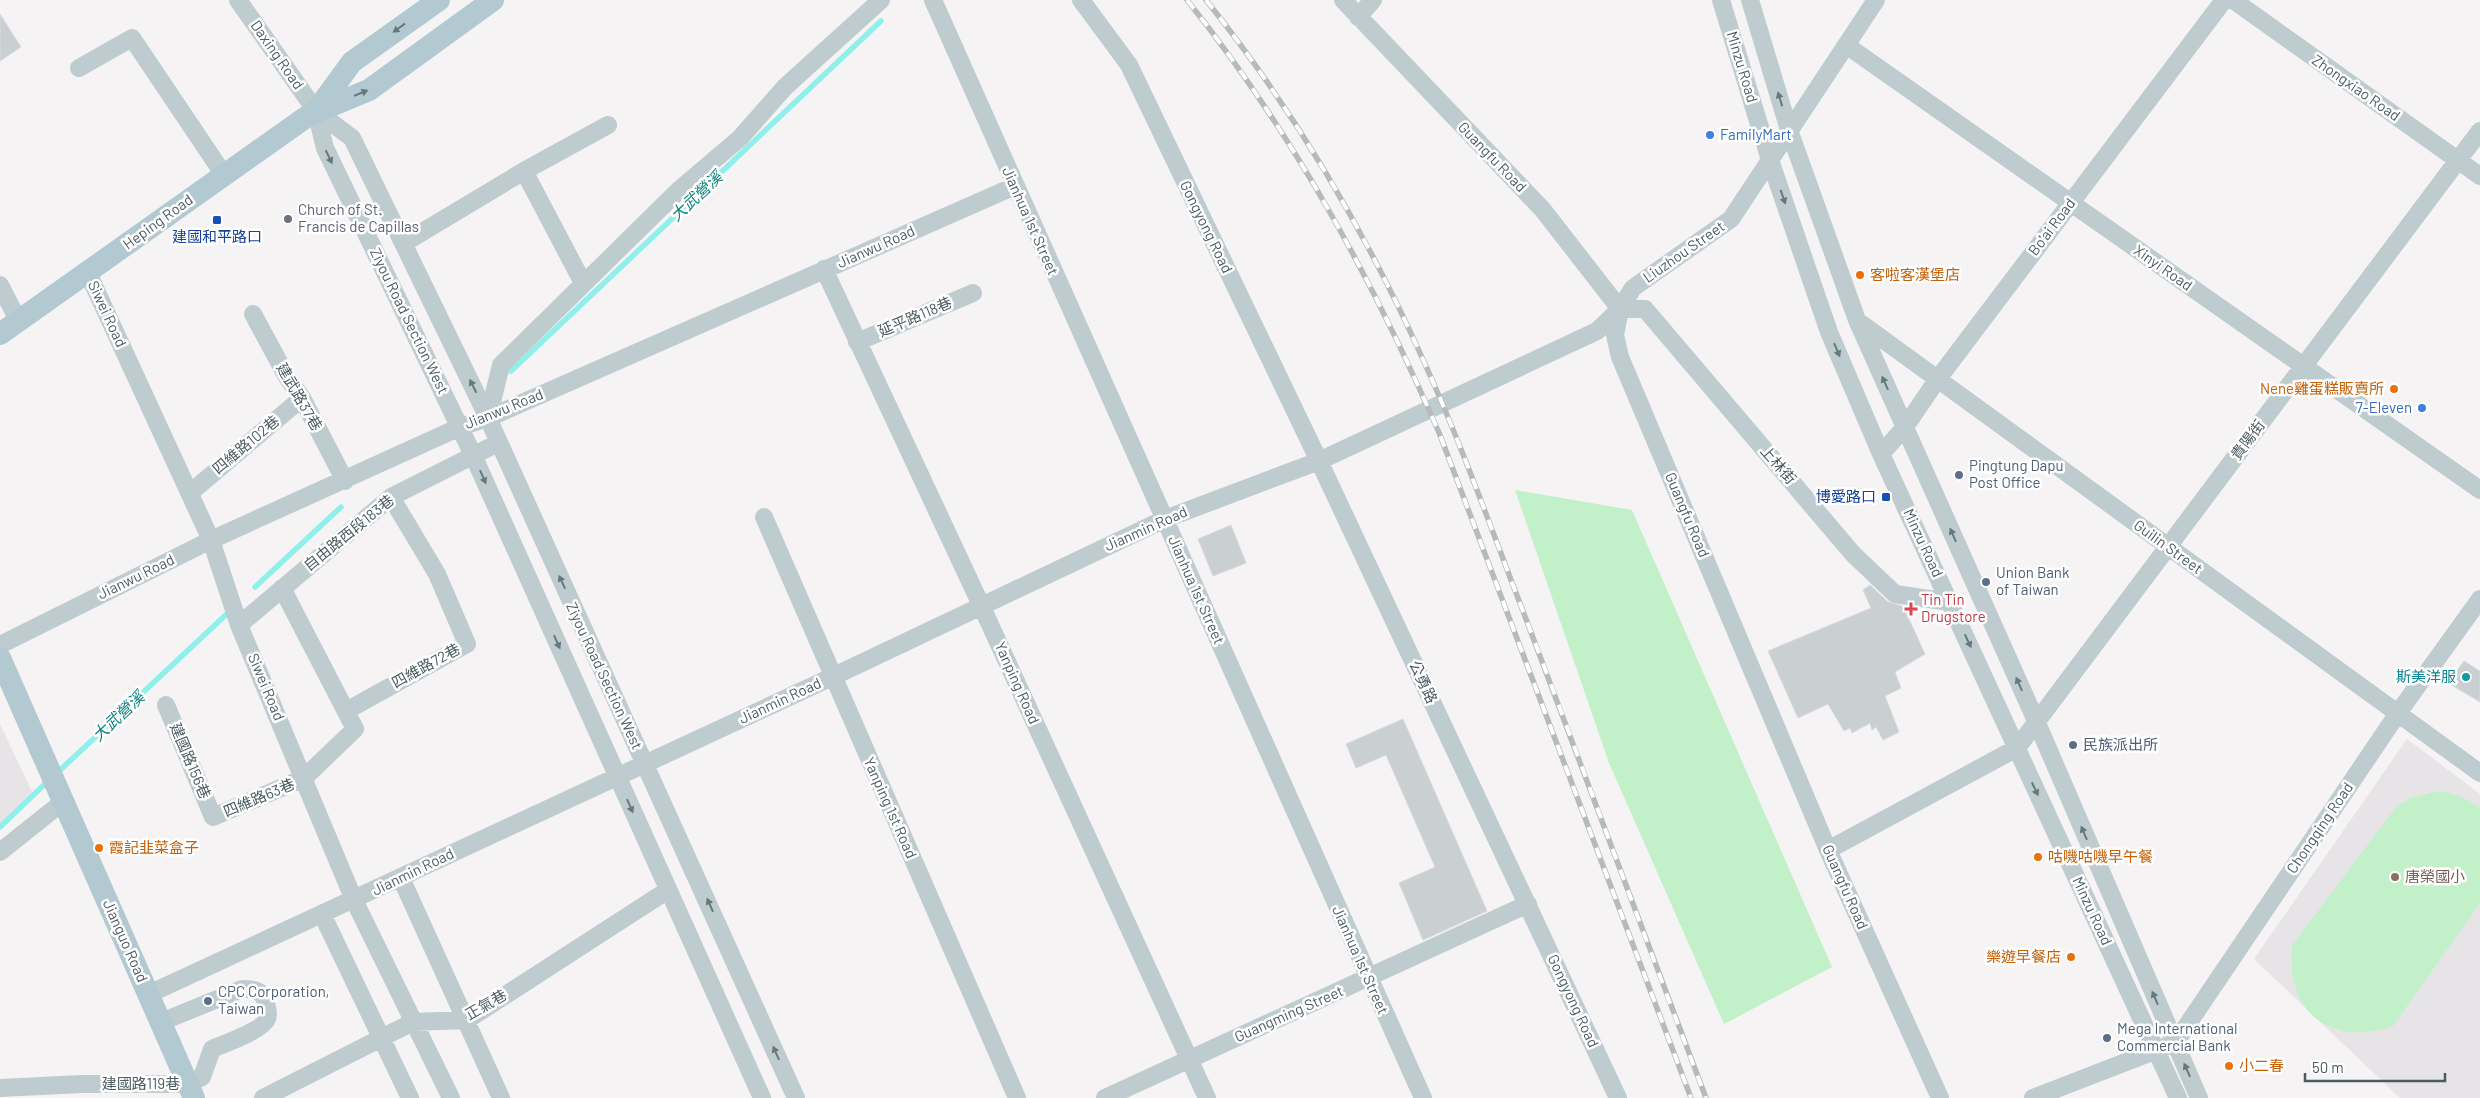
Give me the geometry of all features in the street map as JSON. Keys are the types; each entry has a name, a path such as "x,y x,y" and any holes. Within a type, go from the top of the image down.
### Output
{"main road":[{"name":"Heping Road","path":"0,334 316,111 369,90 492,0"},
{"name":"Heping Road","path":"316,111 352,62 427,4"},
{"name":"Jianguo Road","path":"0,658 190,1091"}],"street":[{"name":"Daxing Road","path":"238,0 316,111"},
{"path":"488,418 501,365 680,190 740,138 784,87 881,0"},
{"name":"Jianhua 1st Street","path":"933,0 1423,1098"},
{"name":"Gongyong Road","path":"1081,0 1129,65 1319,462"},
{"name":"Guangfu Road","path":"1343,0 1543,210 1620,309 1615,335 1620,357 1828,850 1940,1098"},
{"path":"1358,17 1373,0"},
{"name":"Minzu Road","path":"1721,0 1770,160 1829,332 1881,454 2178,1098"},
{"name":"Minzu Road","path":"1750,0 1789,130 1857,320 2037,723 2199,1098"},
{"name":"Liuzhou Street","path":"1414,416 1596,331 1620,309 1633,288 1731,219 1876,0"},
{"name":"Bo'ai Road","path":"1881,454 1905,427 1937,380 2224,0"},
{"name":"Zhongxiao Road","path":"2233,0 2480,176"},
{"path":"79,68 132,38 224,175"},
{"name":"Xinyi Road","path":"1846,46 2480,490"},
{"name":"Ziyou Road Section West","path":"316,111 352,138 404,243 488,418 796,1098"},
{"name":"Ziyou Road Section West","path":"316,111 325,148 473,455 762,1098"},
{"path":"404,243 524,171 608,125"},
{"name":"貴陽街","path":"2017,748 2480,132"},
{"path":"524,171 583,283"},
{"name":"Jianwu Road","path":"0,645 211,540 345,481 460,427 488,418 1015,186"},
{"name":"Yanping Road","path":"824,269 981,605 1207,1098"},
{"name":"Siwei Road","path":"88,273 211,540 235,613 354,900 450,1098"},
{"path":"0,285 19,322"},
{"name":"延平路118巷","path":"857,342 973,293"},
{"name":"上林街","path":"1620,309 1646,309 1853,554 1895,594 1950,602"},
{"name":"建武路37巷","path":"253,314 287,377 302,398 345,481"},
{"name":"Guilin Street","path":"1857,320 1937,380 2480,772"},
{"name":"四維路102巷","path":"190,493 302,398"},
{"name":"Jianmin Road","path":"149,994 354,900 617,775 832,677 1165,519 1319,462 1414,416"},
{"name":"自由路西段183巷","path":"235,613 282,588 391,497 498,443"},
{"name":"公勇路","path":"1319,462 1528,904"},
{"name":"四維路72巷","path":"346,710 467,644 437,574 391,497"},
{"name":"Yanping 1st Road","path":"764,517 832,677 1017,1098"},
{"path":"282,588 346,710 354,729 304,778"},
{"name":"Chongqing Road","path":"2175,1043 2398,713 2480,599"},
{"name":"建國路156巷","path":"166,705 213,817"},
{"path":"1828,850 2017,748"},
{"name":"四維路63巷","path":"213,817 304,778"},
{"path":"0,852 57,785"},
{"path":"401,878 501,1098"},
{"name":"正氣巷","path":"263,1098 382,1036 413,1022 467,1020 668,890"},
{"name":"Gongyong Road","path":"1528,904 1618,1098"},
{"name":"Guangming Street","path":"1105,1098 1528,904"},
{"path":"322,914 410,1098"},
{"name":"建國路119巷","path":"0,1088 82,1084 190,1091 202,1077 212,1049 259,1028 266,1021 268,1012 264,996 254,989 242,989 161,1022"},
{"path":"2034,1098 2175,1043"}],"shaded area":[{"path":"0,724 34,796 0,825"},
{"name":"唐榮國小","path":"2407,739 2480,794 2480,1098 2400,1098 2254,959"}],"green space":[{"path":"1515,490 1632,510 1832,967 1724,1024 1609,763"},
{"path":"2438,791 2460,797 2480,809 2480,903 2393,1026 2370,1032 2350,1032 2332,1028 2317,1019 2305,1006 2296,989 2292,969 2292,946 2397,806 2410,798"}],"building":[{"path":"0,14 21,47 0,61"},
{"path":"1231,525 1246,563 1213,576 1198,539"},
{"path":"1870,585 1888,602 1903,606 1925,654 1895,672 1901,688 1885,696 1899,732 1883,740 1876,727 1872,730 1870,723 1852,733 1850,728 1844,731 1828,704 1798,718 1768,651 1871,608 1863,590"},
{"name":"斯美洋服","path":"2464,661 2480,671 2480,702 2448,683"},
{"path":"1403,719 1487,911 1423,940 1399,883 1435,867 1386,755 1356,768 1346,744"}],"waterway":[{"name":"大武營溪","path":"511,371 881,21"},
{"name":"大武營溪","path":"255,587 341,507"},
{"name":"大武營溪","path":"57,773 231,610"},
{"name":"大武營溪","path":"0,827 48,781"}],"railway":[{"path":"1187,0 1262,102 1296,155 1358,264 1414,377 1440,435 1691,1098"},
{"path":"1206,0 1269,85 1327,175 1379,269 1425,364 1452,427 1549,679 1706,1098"}],"place":[{"name":"FamilyMart","path":"1710,135"},
{"name":"Church of St. Francis de Capillas","path":"288,219"},
{"name":"建國和平路口","path":"217,220"},
{"name":"客啦客漢堡店","path":"1860,275"},
{"name":"Nene雞蛋糕販賣所","path":"2394,389"},
{"name":"7-Eleven","path":"2422,408"},
{"name":"Pingtung Dapu Post Office","path":"1959,475"},
{"name":"博愛路口","path":"1886,497"},
{"name":"Union Bank of Taiwan","path":"1986,582"},
{"name":"Tin Tin Drugstore","path":"1911,609"},
{"name":"斯美洋服","path":"2466,677"},
{"name":"民族派出所","path":"2073,745"},
{"name":"霞記韭菜盒子","path":"99,848"},
{"name":"咕嘰咕嘰早午餐","path":"2038,857"},
{"name":"唐榮國小","path":"2395,877"},
{"name":"樂遊早餐店","path":"2071,957"},
{"name":"CPC Corporation, Taiwan","path":"208,1001"},
{"name":"Mega International Commercial Bank","path":"2107,1038"},
{"name":"小二春","path":"2229,1066"}]}
